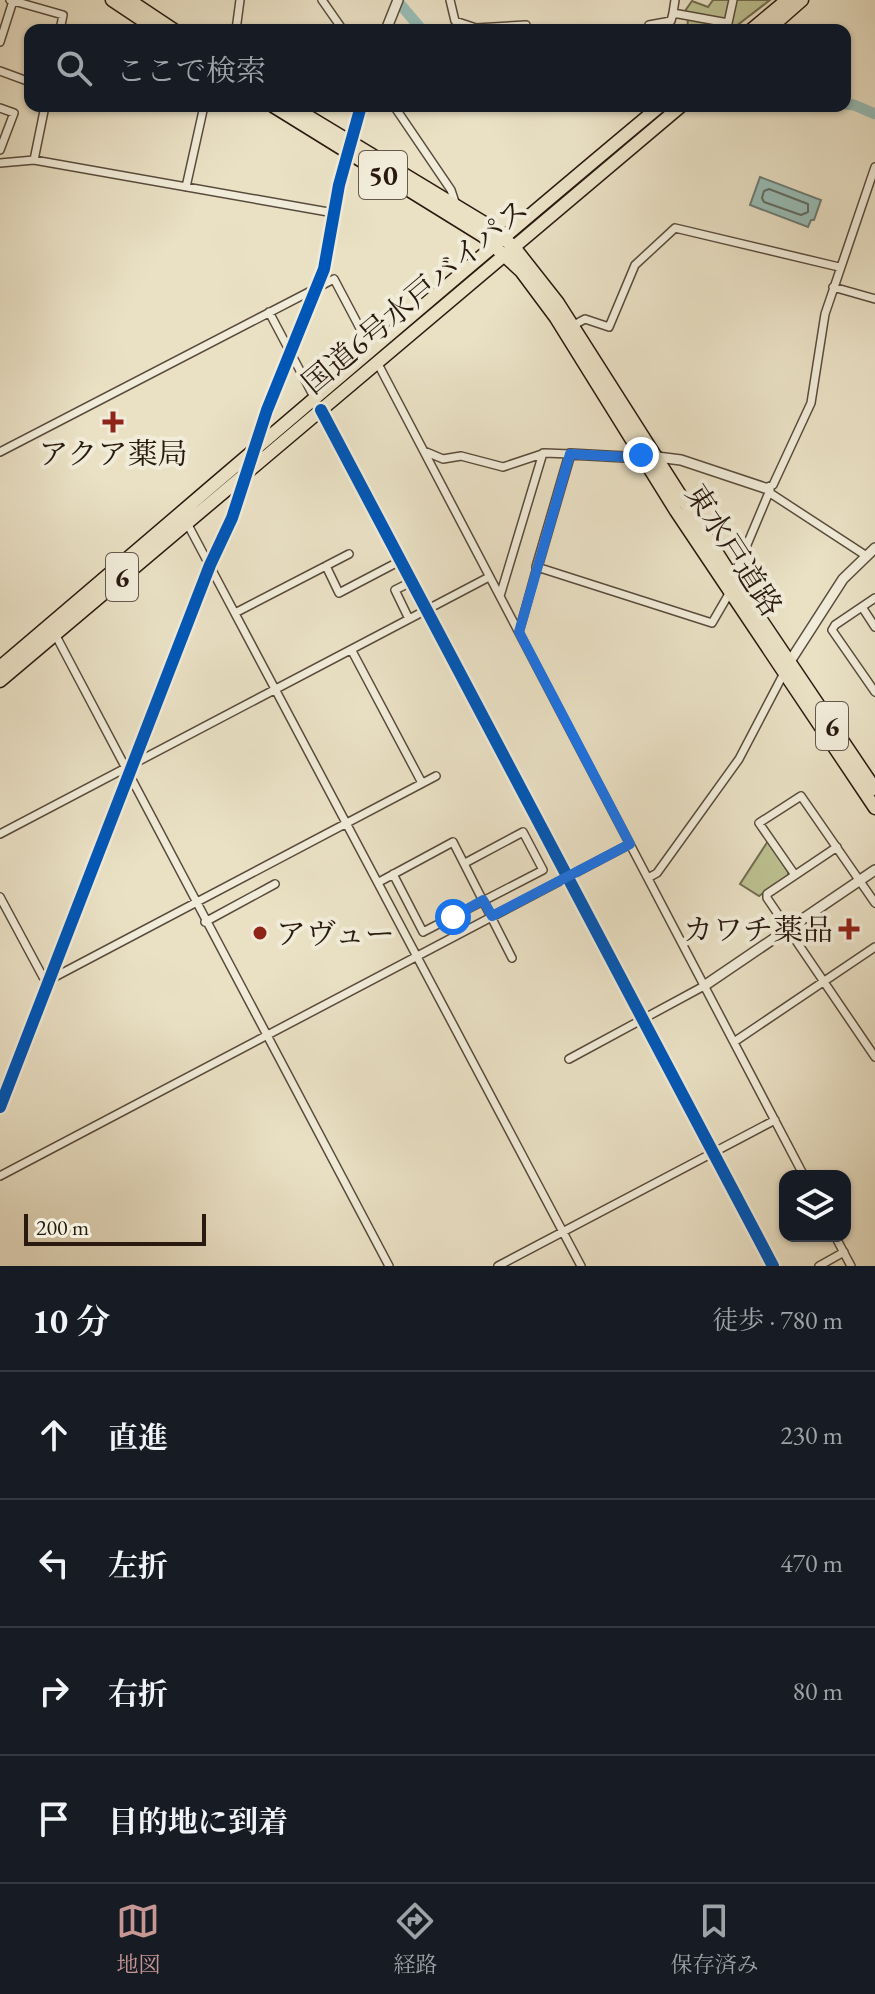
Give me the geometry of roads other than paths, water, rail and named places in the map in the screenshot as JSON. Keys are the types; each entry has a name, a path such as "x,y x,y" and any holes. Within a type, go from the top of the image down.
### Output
{"highway":[{"path":"112,0 148,24"},
{"path":"129,0 165,24"},
{"path":"775,24 802,0"},
{"path":"758,24 782,2"},
{"name":"50","path":"284,112 457,206 498,240"},
{"name":"50","path":"299,112 348,148 498,240"},
{"name":"国道6号水戸バイパス","path":"0,667 498,240 653,112"},
{"name":"国道6号水戸バイパス","path":"0,681 674,112"},
{"name":"東水戸道路","path":"498,240 547,288 733,578 875,808"},
{"name":"東水戸道路","path":"510,251 549,306 730,592 875,789"}],"street":[{"path":"0,42 12,0 63,15 61,24"},
{"path":"237,24 240,0"},
{"path":"322,0 339,24"},
{"path":"388,24 398,0"},
{"path":"450,0 455,21 464,24"},
{"path":"654,24 671,21 675,0"},
{"path":"673,13 728,23 733,0"},
{"path":"0,71 24,80"},
{"path":"0,108 14,113 0,150"},
{"path":"34,160 44,112"},
{"path":"186,187 203,112"},
{"path":"0,1107 128,770 210,565 232,518 254,449 318,286 348,148 359,112"},
{"path":"398,112 451,190 457,206"},
{"path":"0,163 34,160 334,213"},
{"path":"733,578 768,490 811,403 825,314 875,167"},
{"path":"572,326 585,319 609,327 635,265 675,228 839,267"},
{"path":"0,452 334,279 371,349"},
{"path":"833,287 875,299"},
{"path":"269,312 314,397"},
{"path":"377,362 801,1170"},
{"path":"321,410 773,1266"},
{"path":"424,451 443,459 461,456 503,467 543,453 641,455 681,460 768,490 865,555"},
{"path":"500,596 543,453"},
{"path":"519,632 570,454"},
{"path":"187,523 581,1266"},
{"path":"648,878 657,873 739,759 786,668 843,579 875,548"},
{"path":"235,613 349,554"},
{"path":"326,566 339,593 400,561"},
{"path":"537,567 712,623 730,592"},
{"path":"0,834 128,770 489,577"},
{"path":"409,619 395,590 411,582"},
{"path":"875,598 832,630 875,692"},
{"path":"862,607 875,627"},
{"path":"55,634 389,1266"},
{"path":"352,651 422,783"},
{"path":"49,980 436,776"},
{"path":"795,875 759,823 801,796 875,903"},
{"path":"393,874 423,932 543,870 523,832 465,863"},
{"path":"379,882 453,842 512,958"},
{"path":"0,1176 630,844"},
{"path":"837,847 767,894 767,898 875,1057"},
{"path":"569,1059 704,986 875,870"},
{"path":"205,922 275,884"},
{"path":"0,897 43,977 49,980"},
{"path":"734,1042 875,947"},
{"path":"498,1266 775,1120"},
{"path":"838,1242 851,1266"},
{"path":"819,1266 844,1252"}],"water":[{"path":"760,177 821,200 808,227 750,205"}],"waterway":[{"path":"400,4 417,24"},
{"path":"851,105 875,114"}],"place":[{"name":"アクア薬局","path":"113,422"},
{"name":"カワチ薬品","path":"849,929"},
{"name":"アヴュー","path":"260,933"}]}
